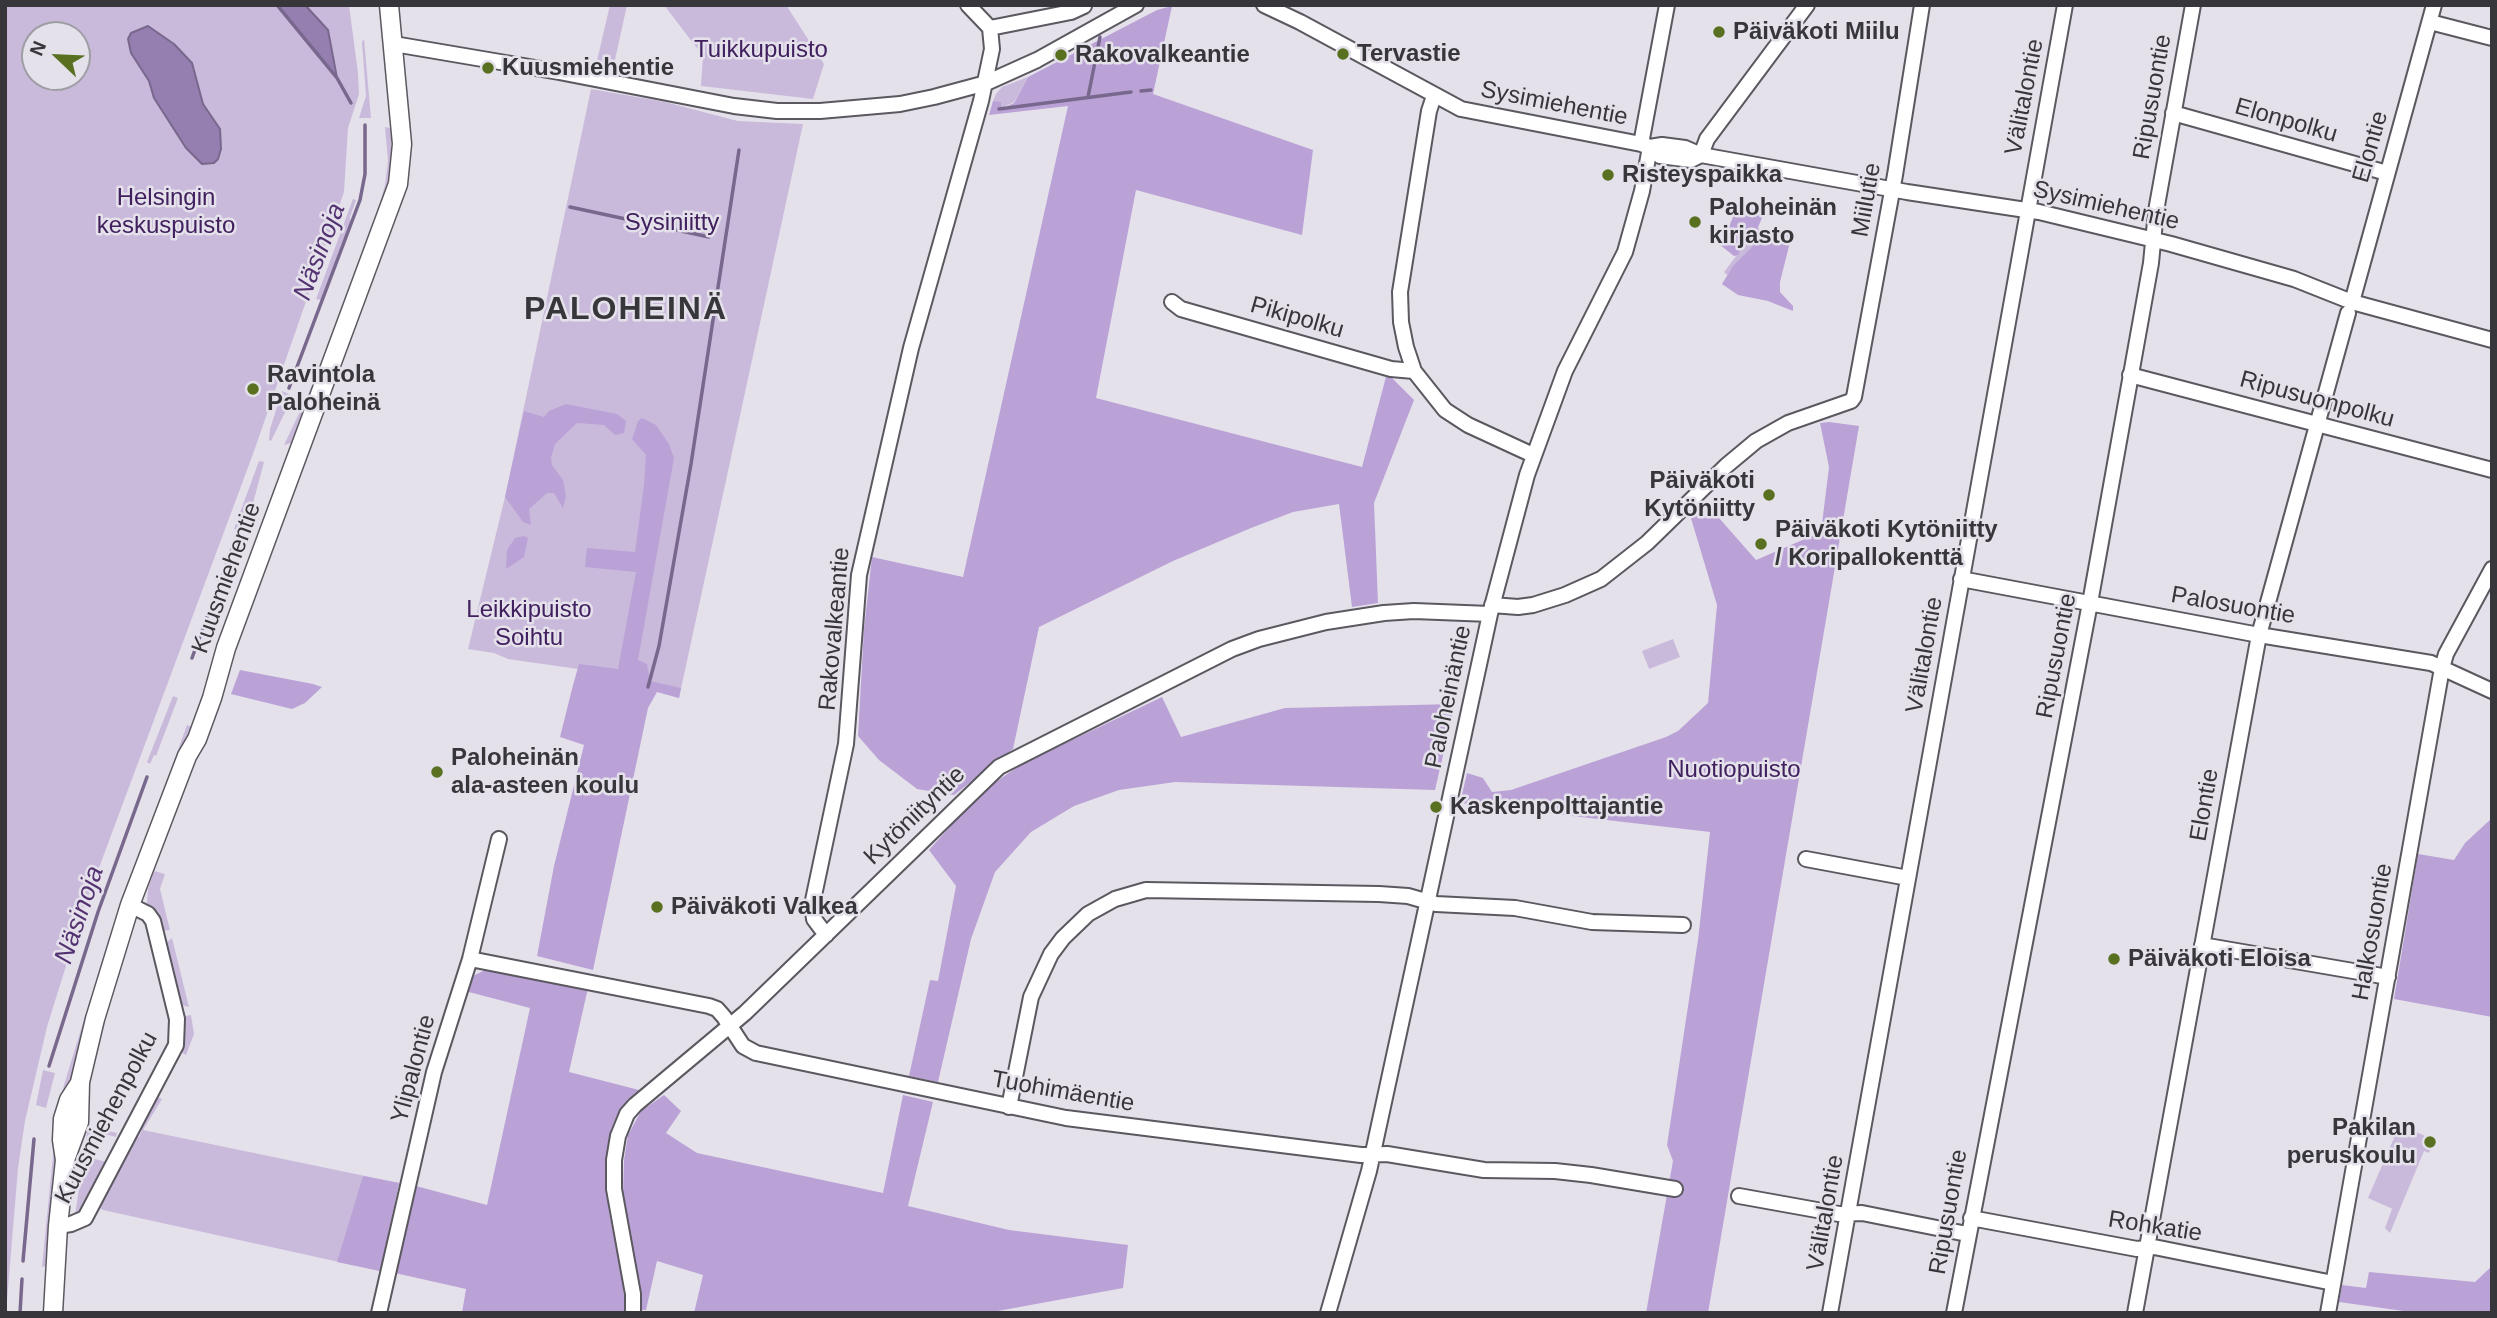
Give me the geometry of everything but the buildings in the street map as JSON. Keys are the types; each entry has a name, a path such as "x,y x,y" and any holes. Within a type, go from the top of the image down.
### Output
{"main road":[{"name":"Kuusmiehentie","path":"53,1313 65,1160 63,1119 69,1100 80,1082 95,1019 131,905 212,698 226,648 395,191 402,158 389,5"}],"street":[{"path":"968,5 990,28 1071,12 1084,6"},
{"path":"394,44 734,106 777,111 820,111 900,104 986,83 1037,60 1136,5"},
{"name":"Sysimiehentie","path":"1264,5 1434,96 1471,111 1646,145 1685,148 1701,155 2027,210 2153,240 2294,279 2350,307 2492,340"},
{"name":"Paloheinäntie","path":"1328,1313 1371,1154 1491,609 1533,454 1565,371 1625,252 1642,191 1646,145 1667,5"},
{"path":"1701,155 1707,139 1807,5"},
{"name":"Miilutie","path":"1851,401 1856,392 1922,5"},
{"name":"Välitalontie","path":"1830,1313 2065,5"},
{"name":"Ripusuontie","path":"1954,1313 1970,1218 2090,603 2193,5"},
{"name":"Elontie","path":"2135,1313 2259,635 2434,5"},
{"path":"2430,22 2492,38"},
{"name":"Rakovalkeantie","path":"826,934 814,919 812,905 846,744 859,575 911,348 986,83 992,48 990,28"},
{"path":"1434,96 1429,111 1401,292 1401,322 1414,371 1445,410 1456,418 1533,454"},
{"name":"Elonpolku","path":"2173,113 2387,173"},
{"name":"Pikipolku","path":"1172,302 1181,309 1391,369 1414,371"},
{"name":"Ripusuonpolku","path":"2130,375 2492,470"},
{"name":"Kytöniityntie","path":"633,1313 633,1294 614,1189 614,1160 623,1121 635,1105 730,1026 999,767 1232,649 1259,639 1349,617 1414,611 1518,607 1565,595 1601,579 1647,544 1726,466 1756,441 1804,416 1851,401"},
{"name":"Halkosuontie","path":"2328,1313 2442,668 2446,654 2492,569"},
{"name":"Palosuontie","path":"1961,579 2259,635 2431,663 2492,691"},
{"name":"Ylipalontie","path":"379,1313 434,1072 470,959 499,839"},
{"path":"1806,859 1908,878"},
{"path":"1009,1107 1031,997 1042,969 1075,925 1115,898 1146,890 1170,889 1379,894 1408,896 1436,904 1515,908 1592,922 1683,925"},
{"name":"Kuusmiehenpolku","path":"58,1226 85,1218 176,1045 177,1018 153,921 148,914 131,905"},
{"path":"2202,945 2388,977"},
{"name":"Tuohimäentie","path":"470,959 709,1006 717,1009 743,1046 756,1053 1009,1107 1122,1126 1387,1154 1484,1170 1578,1173 1675,1189"},
{"path":"1738,1196 1839,1214 1862,1213 1967,1234"},
{"name":"Rohkatie","path":"1970,1218 2146,1249 2154,1247 2333,1283"}],"green space":[{"name":"Helsingin keskuspuisto","path":"5,5 349,5 359,94 348,128 344,192 253,454 84,908 47,1027 25,1121 18,1168 6,1313"},
{"name":"Tuikkupuisto","path":"610,5 627,5 613,69 596,65"},
{"name":"Tuikkupuisto","path":"664,5 786,5 824,64 813,99 701,86 703,56"},
{"path":"1172,6 1153,94 1313,150 1302,235 1136,190 1096,398 1362,467 1387,373 1414,400 1374,503 1378,603 1352,607 1339,504 1293,512 1251,528 1173,561 1039,627 1013,749 954,795 917,789 879,760 858,736 864,629 872,557 963,577 1068,106 989,115 993,101 1001,102 1001,109 1014,103 1028,77 1157,10"},
{"path":"364,39 371,118 359,118 366,96 362,42"},
{"path":"1028,77 1014,102 1000,109 993,101 1002,87"},
{"name":"Sysiniitty","path":"591,89 665,102 738,121 803,124 679,698 578,669 508,659 494,653 468,649 505,497"},
{"path":"385,127 390,128 391,164 396,165 294,442 284,445 313,384 379,207 388,161"},
{"path":"353,199 356,200 350,223 321,300 316,299"},
{"path":"1739,209 1765,211 1756,232 1743,244 1738,255 1734,256 1719,244"},
{"path":"1758,227 1765,239 1759,240 1727,275 1724,272"},
{"path":"1785,233 1791,238 1780,292 1793,306 1793,311 1768,301 1738,295 1722,284 1733,266 1759,240 1770,242"},
{"path":"282,391 293,396 271,441 270,429"},
{"path":"566,404 617,414 626,421 624,433 615,435 604,425 577,423 555,444 551,458 552,465 563,480 566,496 563,508 554,493 547,493 529,509 531,525 523,522 505,497 524,411 544,417 549,411"},
{"path":"642,418 656,425 669,444 674,458 638,660 647,664 650,681 681,688 679,698 657,692 648,708 593,970 537,956 554,866 584,745 560,737 573,685 579,664 618,669 636,572 585,567 587,548 635,552 646,455 632,439 638,421"},
{"name":"Nuotiopuisto","path":"1820,423 1859,426 1708,1313 1646,1313 1673,1161 1667,1145 1698,940 1710,832 1460,803 1467,773 1483,778 1492,792 1511,790 1666,737 1678,731 1708,703 1717,605 1690,515 1705,502 1756,560 1821,532 1829,467"},
{"path":"259,461 264,462 245,533 234,529"},
{"path":"515,538 528,538 524,557 506,569 507,550"},
{"path":"1673,639 1680,657 1649,669 1642,651"},
{"path":"240,670 322,687 305,703 292,709 231,694"},
{"path":"173,696 178,698 156,756 154,755 150,764 147,762"},
{"path":"1162,697 1181,737 1285,708 1455,704 1435,790 1175,782 1119,790 1074,806 1031,832 995,872 971,939 938,1082 909,1076 930,980 938,981 956,886 929,850 981,792 1022,764"},
{"path":"187,725 192,727 79,1068 58,1112 108,941"},
{"path":"2492,818 2492,1017 2394,999 2418,854 2454,860 2465,843"},
{"path":"154,871 165,874 160,889 170,930 161,931 147,904 148,889"},
{"path":"172,938 189,1007 179,1002 166,947 166,943"},
{"path":"489,968 588,988 569,1072 639,1090 628,1099 617,1115 611,1129 607,1155 609,1212 623,1281 625,1313 462,1313 466,1289 395,1273 416,1186 487,1205 530,1008 465,991 469,978"},
{"path":"191,1015 194,1034 186,1055 179,1051 181,1017"},
{"path":"43,1070 55,1073 46,1108 36,1105"},
{"path":"154,1095 162,1099 143,1130 399,1183 380,1271 103,1210 96,1206 134,1136 139,1137 142,1130 139,1129"},
{"path":"664,1095 681,1111 666,1133 697,1153 883,1193 903,1095 933,1102 908,1206 1009,1230 1128,1245 1123,1288 987,1313 694,1313 703,1275 657,1261 646,1310 641,1310 623,1194 624,1160 628,1135 641,1111"},
{"path":"2397,1124 2435,1140 2429,1153 2424,1151 2390,1233 2385,1228 2392,1209 2395,1210 2368,1198 2394,1138 2391,1137"},
{"path":"56,1125 57,1161 47,1266 42,1267"},
{"path":"88,1126 117,1133 116,1137 93,1131 86,1157 107,1162 86,1209 75,1216"},
{"path":"363,1176 399,1183 380,1271 337,1262"},
{"path":"2492,1266 2492,1313 2418,1313 2339,1302 2342,1285 2366,1288 2369,1272 2475,1282"}],"shaded area":[{"path":"277,5 305,5 328,30 337,78"},
{"path":"148,26 174,44 192,63 203,104 220,129 221,149 214,163 202,164 186,148 154,98 149,81 131,53 128,39 131,33"}],"waterway":[{"name":"Näsinoja","path":"277,5 337,78 351,103"},
{"path":"1088,97 1100,37"},
{"path":"1141,91 1151,90"},
{"path":"999,109 1131,92"},
{"name":"Näsinoja","path":"289,388 360,200 365,174 365,125"},
{"path":"648,687 659,646 691,464 739,150"},
{"path":"570,207 709,237"},
{"name":"Näsinoja","path":"192,658 238,533"},
{"name":"Näsinoja","path":"49,1066 98,912 147,777"},
{"name":"Näsinoja","path":"23,1261 34,1139"},
{"name":"Näsinoja","path":"20,1313 22,1279"}],"place":[{"name":"Päiväkoti Miilu","path":"1719,32"},
{"name":"Tervastie","path":"1343,54"},
{"name":"Rakovalkeantie","path":"1061,55"},
{"name":"Kuusmiehentie","path":"488,68"},
{"name":"Risteyspaikka","path":"1608,175"},
{"name":"Paloheinän kirjasto","path":"1695,222"},
{"name":"Ravintola Paloheinä","path":"253,389"},
{"name":"Päiväkoti Kytöniitty","path":"1769,495"},
{"name":"Päiväkoti Kytöniitty / Koripallokenttä","path":"1761,544"},
{"name":"Paloheinän ala-asteen koulu","path":"437,772"},
{"name":"Kaskenpolttajantie","path":"1436,807"},
{"name":"Päiväkoti Valkea","path":"657,907"},
{"name":"Päiväkoti Eloisa","path":"2114,959"},
{"name":"Pakilan peruskoulu","path":"2430,1142"}],"district":[{"name":"PALOHEINÄ","path":"626,310"}],"park label":[{"name":"Leikkipuisto Soihtu","path":"529,624"}]}
